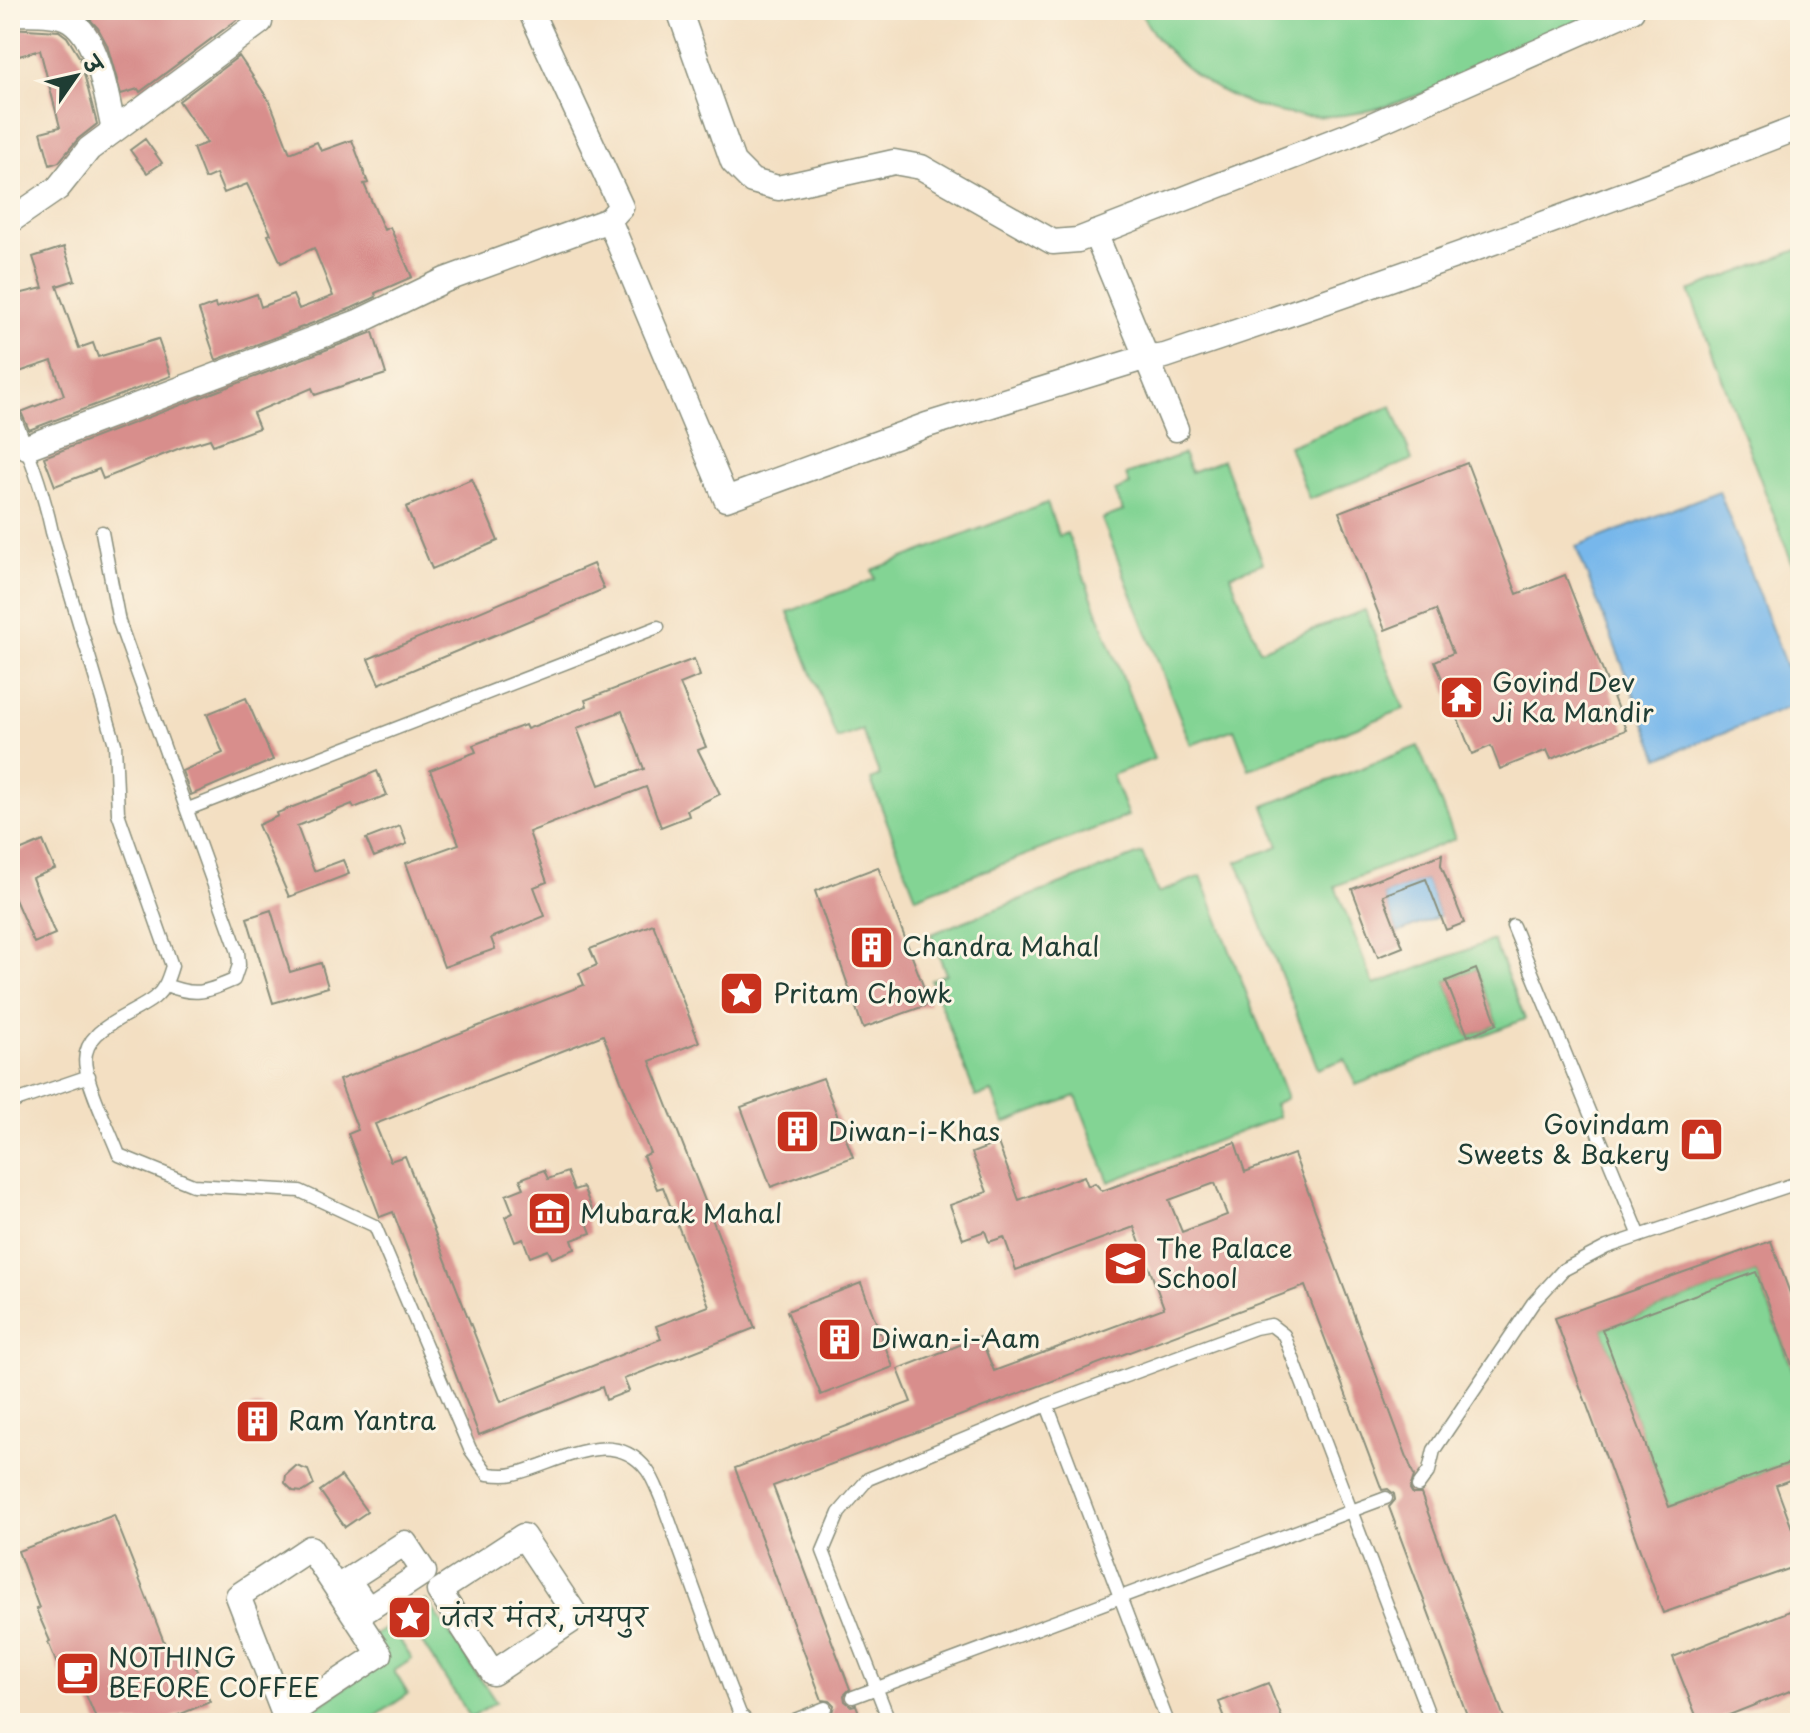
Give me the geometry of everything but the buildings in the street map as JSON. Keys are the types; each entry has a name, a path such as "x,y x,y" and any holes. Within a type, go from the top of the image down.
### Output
{"street":[{"path":"27,447 358,322 445,280 609,220 621,207 530,10"},
{"path":"679,10 733,162 752,181 778,188 894,162 921,167 1053,242 1078,240 1349,135 1632,10"},
{"path":"10,13 60,16 83,31 96,58 114,130"},
{"path":"10,221 58,188 89,149 260,22"},
{"path":"609,220 726,499 927,425 1165,356 1349,294 1678,175 1800,127"},
{"path":"1095,233 1176,429"},
{"path":"523,1536 577,1617 493,1673 439,1591 523,1536"},
{"path":"310,1548 380,1654 285,1717 238,1596 310,1548"}],"lane":[{"path":"10,408 46,502 52,532 115,744 118,813 172,966 166,985 154,998 99,1031 85,1051 89,1076 119,1155 193,1185 300,1191 375,1226 470,1449 488,1474 512,1475 577,1451 621,1451 634,1458 647,1470 661,1498 729,1686 740,1714 749,1723"},
{"path":"102,532 119,622 238,952 239,965 234,980 207,992 186,993 166,985"},
{"path":"188,809 658,627"},
{"path":"1513,926 1640,1236"},
{"path":"10,1103 89,1076"},
{"path":"1418,1486 1429,1471 1434,1450 1543,1292 1563,1270 1607,1247 1800,1182"},
{"path":"890,1723 823,1551 839,1513 868,1479 1047,1405 1255,1328 1271,1325 1284,1335 1432,1723"},
{"path":"1047,1405 1168,1723"},
{"path":"853,1697 1386,1498"},
{"path":"787,1723 825,1708"}],"green space":[{"path":"1139,10 1644,10 1398,102 1349,114 1303,116 1247,103 1196,75 1154,34"},
{"path":"1800,249 1800,584 1689,291"},
{"path":"1392,406 1412,460 1309,499 1289,446"},
{"path":"1183,454 1191,472 1223,460 1263,563 1230,575 1260,650 1365,610 1404,709 1249,769 1234,729 1191,745 1102,519 1123,511 1115,491 1130,485 1126,475"},
{"path":"1047,503 1059,536 1067,533 1154,759 1112,775 1128,816 916,897 871,780 880,776 862,730 837,739 788,612 875,579 872,570"},
{"path":"1418,746 1455,839 1335,886 1374,985 1493,940 1525,1019 1356,1085 1345,1059 1318,1069 1237,862 1279,846 1264,806","holes":["1476,969 1497,1024 1468,1036 1446,981"]},
{"path":"1142,853 1158,893 1201,876 1287,1098 1274,1104 1279,1117 1109,1182 1076,1096 1004,1123 992,1092 976,1097 931,980 946,974 931,934"},
{"path":"1756,1272 1800,1390 1800,1459 1669,1507 1602,1329"},
{"path":"427,1600 496,1702 471,1718 404,1615"},
{"path":"390,1625 412,1659 394,1671 408,1694 366,1723 300,1723 298,1720 382,1662 367,1640"}],"water":[{"path":"1719,491 1800,703 1659,758 1576,547"},
{"path":"1426,879 1440,916 1398,933 1383,895"}],"place":[{"name":"Govind Dev Ji Ka Mandir","path":"1461,698"},
{"name":"Chandra Mahal","path":"871,947"},
{"name":"Pritam Chowk","path":"742,994"},
{"name":"Diwan-i-Khas","path":"797,1132"},
{"name":"Govindam Sweets & Bakery","path":"1701,1140"},
{"name":"Mubarak Mahal","path":"549,1214"},
{"name":"The Palace School","path":"1125,1264"},
{"name":"Diwan-i-Aam","path":"840,1339"},
{"name":"Ram Yantra","path":"257,1421"},
{"name":"जंतर मंतर, जयपुर","path":"410,1618"},
{"name":"NOTHING BEFORE COFFEE","path":"77,1673"}]}
